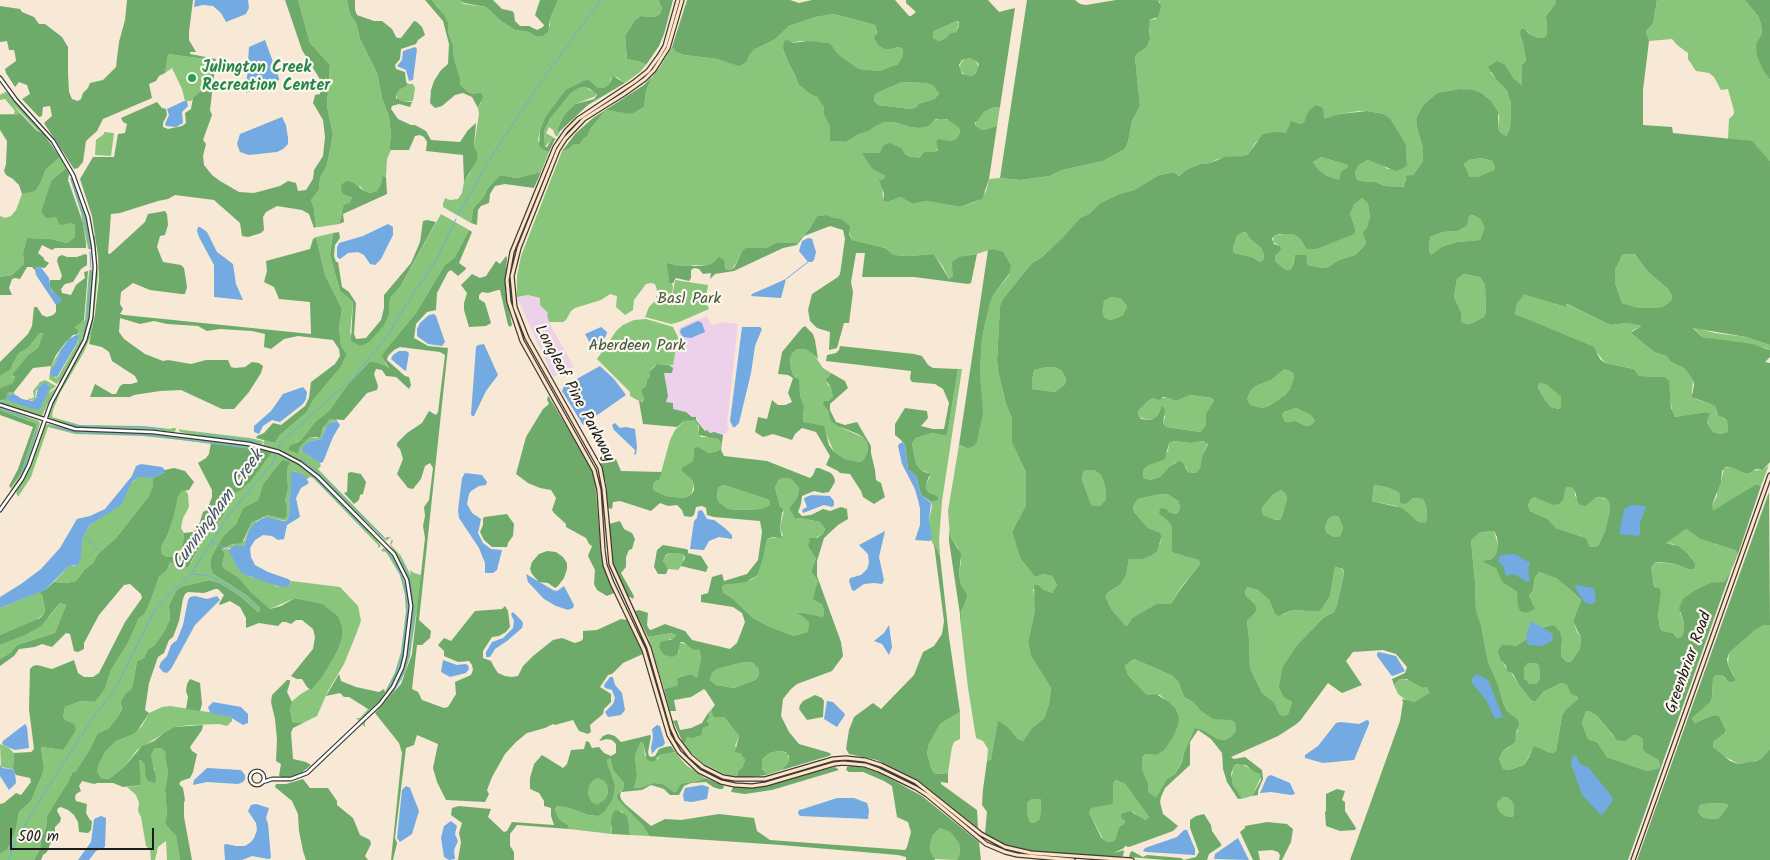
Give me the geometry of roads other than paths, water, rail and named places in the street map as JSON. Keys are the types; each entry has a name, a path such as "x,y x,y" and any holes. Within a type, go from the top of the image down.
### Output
{"main road":[{"name":"Longleaf Pine Parkway","path":"678,0 665,46 648,71 584,114 552,154 512,252 508,280 510,302 517,328 529,356 594,470 599,490 603,550 606,565 644,650 667,730 686,760 712,778 730,784 744,786 766,784 834,764 865,765 927,795 986,844 1005,852 1073,860"},
{"name":"Longleaf Pine Parkway","path":"682,0 671,41 663,58 654,70 645,79 584,119 568,133 558,150 515,258 512,276 515,307 534,354 600,468 604,489 608,549 611,564 650,648 672,728 677,739 690,756 703,767 731,779 765,779 833,759 851,758 869,761 888,768 925,788 988,839 1012,850 1032,855 1132,860"},
{"path":"510,302 517,323 522,326"},
{"name":"Greenbriar Road","path":"1633,860 1770,475"}],"street":[{"path":"0,78 16,100 48,135 76,182 86,208 93,245 94,285 88,334 51,403 27,470 18,487 0,510"},
{"path":"0,406 74,429 153,432 249,444 274,450 300,463 318,476 392,552 402,568 410,594 404,662 397,679 384,700 307,773 291,779 272,779 255,785 251,782 250,777 256,771 272,779"},
{"path":"263,782 264,775"}],"water":[{"path":"195,0 248,0 249,8 246,14 226,22 221,13 213,6 203,5 194,7"},
{"path":"265,40 279,80 246,93 249,47"},
{"path":"415,47 417,49 413,80 409,81 406,70 397,66 402,60 403,51"},
{"path":"187,101 188,106 182,112 183,123 176,127 166,126 169,115 167,109"},
{"path":"282,117 286,125 288,138 288,144 283,149 277,152 249,155 240,152 237,144 240,134"},
{"path":"388,224 393,227 393,235 381,259 375,265 370,264 364,255 358,252 348,253 340,259 337,257 339,243 363,236"},
{"path":"198,227 207,232 217,252 233,264 236,284 243,300 214,297 214,265 199,237"},
{"path":"808,238 812,239 816,252 812,262 808,262 799,251 802,241"},
{"path":"40,266 49,278 51,290 62,299 56,305 36,275 35,270"},
{"path":"786,279 781,298 751,296 752,294"},
{"path":"434,314 445,342 442,346 428,344 417,336 417,329 420,323 429,315"},
{"path":"698,321 702,323 705,332 691,338 683,337 680,332 681,329"},
{"path":"601,327 607,332 606,336 599,347 594,350 585,334"},
{"path":"742,327 760,327 762,329 755,346 751,373 739,423 733,427 730,421"},
{"path":"78,334 77,343 57,377 51,376 50,372 60,351 69,339"},
{"path":"484,344 498,375 486,391 474,416 472,416 476,347"},
{"path":"399,351 409,353 406,371 391,359"},
{"path":"600,366 614,379 626,395 583,425 562,391 564,386"},
{"path":"46,383 50,387 40,410 7,400 8,395 14,394 22,399 32,401 36,398 38,388"},
{"path":"303,387 307,392 303,404 280,422 272,420 263,426 259,434 254,432 254,426 271,411 283,394"},
{"path":"337,421 340,425 323,462 320,463 302,451 302,448 310,441 321,439 328,424"},
{"path":"615,423 620,428 635,429 636,454 634,455 635,450 614,430 612,425"},
{"path":"902,442 905,445 908,469 916,476 921,495 931,503 929,520 932,538 930,541 915,540 920,525 920,508 915,489 902,464 898,446"},
{"path":"141,464 162,467 165,472 153,478 139,477 132,482 121,505 90,525 82,539 81,558 78,565 69,566 45,590 0,608 0,597 41,569 60,548 77,519 90,516 105,509 132,476 136,466"},
{"path":"293,471 305,476 309,483 301,488 296,498 300,517 287,525 284,539 278,540 272,536 263,535 255,540 250,548 251,557 255,565 291,581 289,586 280,587 243,574 237,567 229,550 233,546 244,546 249,531 261,519 266,517 287,521 290,510 289,499 291,474"},
{"path":"465,473 482,475 487,482 486,485 479,486 471,491 467,504 472,513 481,519 478,533 483,543 491,549 502,550 497,570 493,573 485,573 485,563 479,548 459,518 458,510 462,478"},
{"path":"812,495 830,496 834,501 834,505 832,507 824,505 803,513 802,510 807,507 804,499"},
{"path":"1631,505 1646,507 1640,523 1640,534 1638,536 1619,534 1624,509"},
{"path":"702,510 707,519 714,520 725,528 732,535 732,539 719,537 709,541 704,550 690,549 694,521 697,518 698,511"},
{"path":"885,531 879,557 884,580 882,584 864,584 854,591 852,590 850,578 861,575 867,569 869,563 868,554 859,545"},
{"path":"1515,554 1530,563 1528,570 1530,581 1527,582 1514,574 1506,576 1503,566 1498,561 1499,557 1501,555"},
{"path":"526,574 553,590 557,591 564,586 574,605 573,608 568,610 544,599 528,582"},
{"path":"1575,585 1594,588 1596,601 1593,604 1586,603"},
{"path":"195,596 207,599 217,596 220,600 195,625 171,669 167,673 163,672 159,667 161,662 167,656 171,645 177,640 183,625 188,600 190,597"},
{"path":"513,612 522,621 522,628 495,649 490,657 486,657 486,652 492,642 503,638 513,628 514,621 511,614"},
{"path":"1531,621 1553,634 1552,641 1542,646 1528,645 1526,636"},
{"path":"889,625 892,647 889,655 882,644 874,641 884,633"},
{"path":"1379,652 1396,656 1405,671 1393,676 1391,675 1377,656"},
{"path":"443,660 457,665 468,665 469,669 466,673 450,677 441,672"},
{"path":"1476,674 1487,679 1489,682 1503,717 1495,719 1486,700 1472,683 1471,680"},
{"path":"610,677 613,677 615,685 622,693 625,710 621,715 608,717 605,712 613,704 615,698 612,690 605,688 604,685"},
{"path":"827,701 833,702 845,715 837,727 824,719"},
{"path":"213,702 241,707 248,714 248,723 243,725 230,717 210,713 208,707"},
{"path":"1367,720 1369,724 1354,760 1323,763 1305,758 1305,755 1318,746 1336,723 1359,724"},
{"path":"25,724 29,748 15,750 3,745 3,741"},
{"path":"657,725 660,726 665,743 652,754 652,729"},
{"path":"1576,755 1580,764 1589,768 1613,798 1602,815 1582,795 1571,764 1572,757"},
{"path":"0,765 2,768 12,769 15,772 16,783 9,790 0,776"},
{"path":"207,768 241,770 245,775 245,779 238,784 207,782 193,785 194,780"},
{"path":"1271,775 1290,783 1295,794 1260,793 1267,777"},
{"path":"702,785 709,787 707,799 692,802 684,801 685,788"},
{"path":"406,786 410,788 419,811 412,834 400,842 397,838 402,790"},
{"path":"837,798 854,798 867,803 869,810 868,819 800,816 798,813 799,810"},
{"path":"256,804 269,808 266,818 271,858 252,856 242,860 225,860 224,845 245,846 254,838 257,830 256,823 248,811 251,805"},
{"path":"101,816 106,818 105,847 96,851 89,860 78,860 91,842 94,819"},
{"path":"451,821 457,826 455,834 458,841 454,850 455,859 449,860 444,857 441,838 444,826"},
{"path":"1184,830 1187,830 1195,849 1195,855 1143,851 1145,848 1177,837"},
{"path":"1238,838 1249,860 1214,859 1215,854"}],"waterway":[{"path":"458,215 491,157 540,83 601,0"},
{"path":"71,179 84,218 90,249"},
{"name":"Cunningham Creek","path":"9,860 15,842 40,800 92,719 114,691 155,609 191,574 228,516 272,464 281,442 355,376 388,335 435,263 456,219"},
{"path":"90,252 91,268"},
{"path":"786,279 808,262"},
{"path":"84,333 91,270"},
{"path":"0,402 10,405"},
{"path":"0,409 26,418"},
{"path":"64,423 78,426 163,429"},
{"path":"52,427 80,433 147,435 261,450"},
{"path":"21,475 37,429"},
{"path":"199,434 258,442"},
{"path":"302,459 384,537"},
{"path":"298,465 313,476 368,532"},
{"path":"85,537 99,550"},
{"path":"211,542 229,549"},
{"path":"387,552 395,562 402,579 407,612 401,658 394,678 387,690"},
{"path":"392,693 401,679 409,655 414,615 411,583 402,561"},
{"path":"193,574 210,576 242,594 258,609"}],"place":[{"name":"Julington Creek Recreation Center","path":"192,78"}],"park label":[{"name":"Basl Park","path":"689,300"},
{"name":"Aberdeen Park","path":"637,347"}]}
